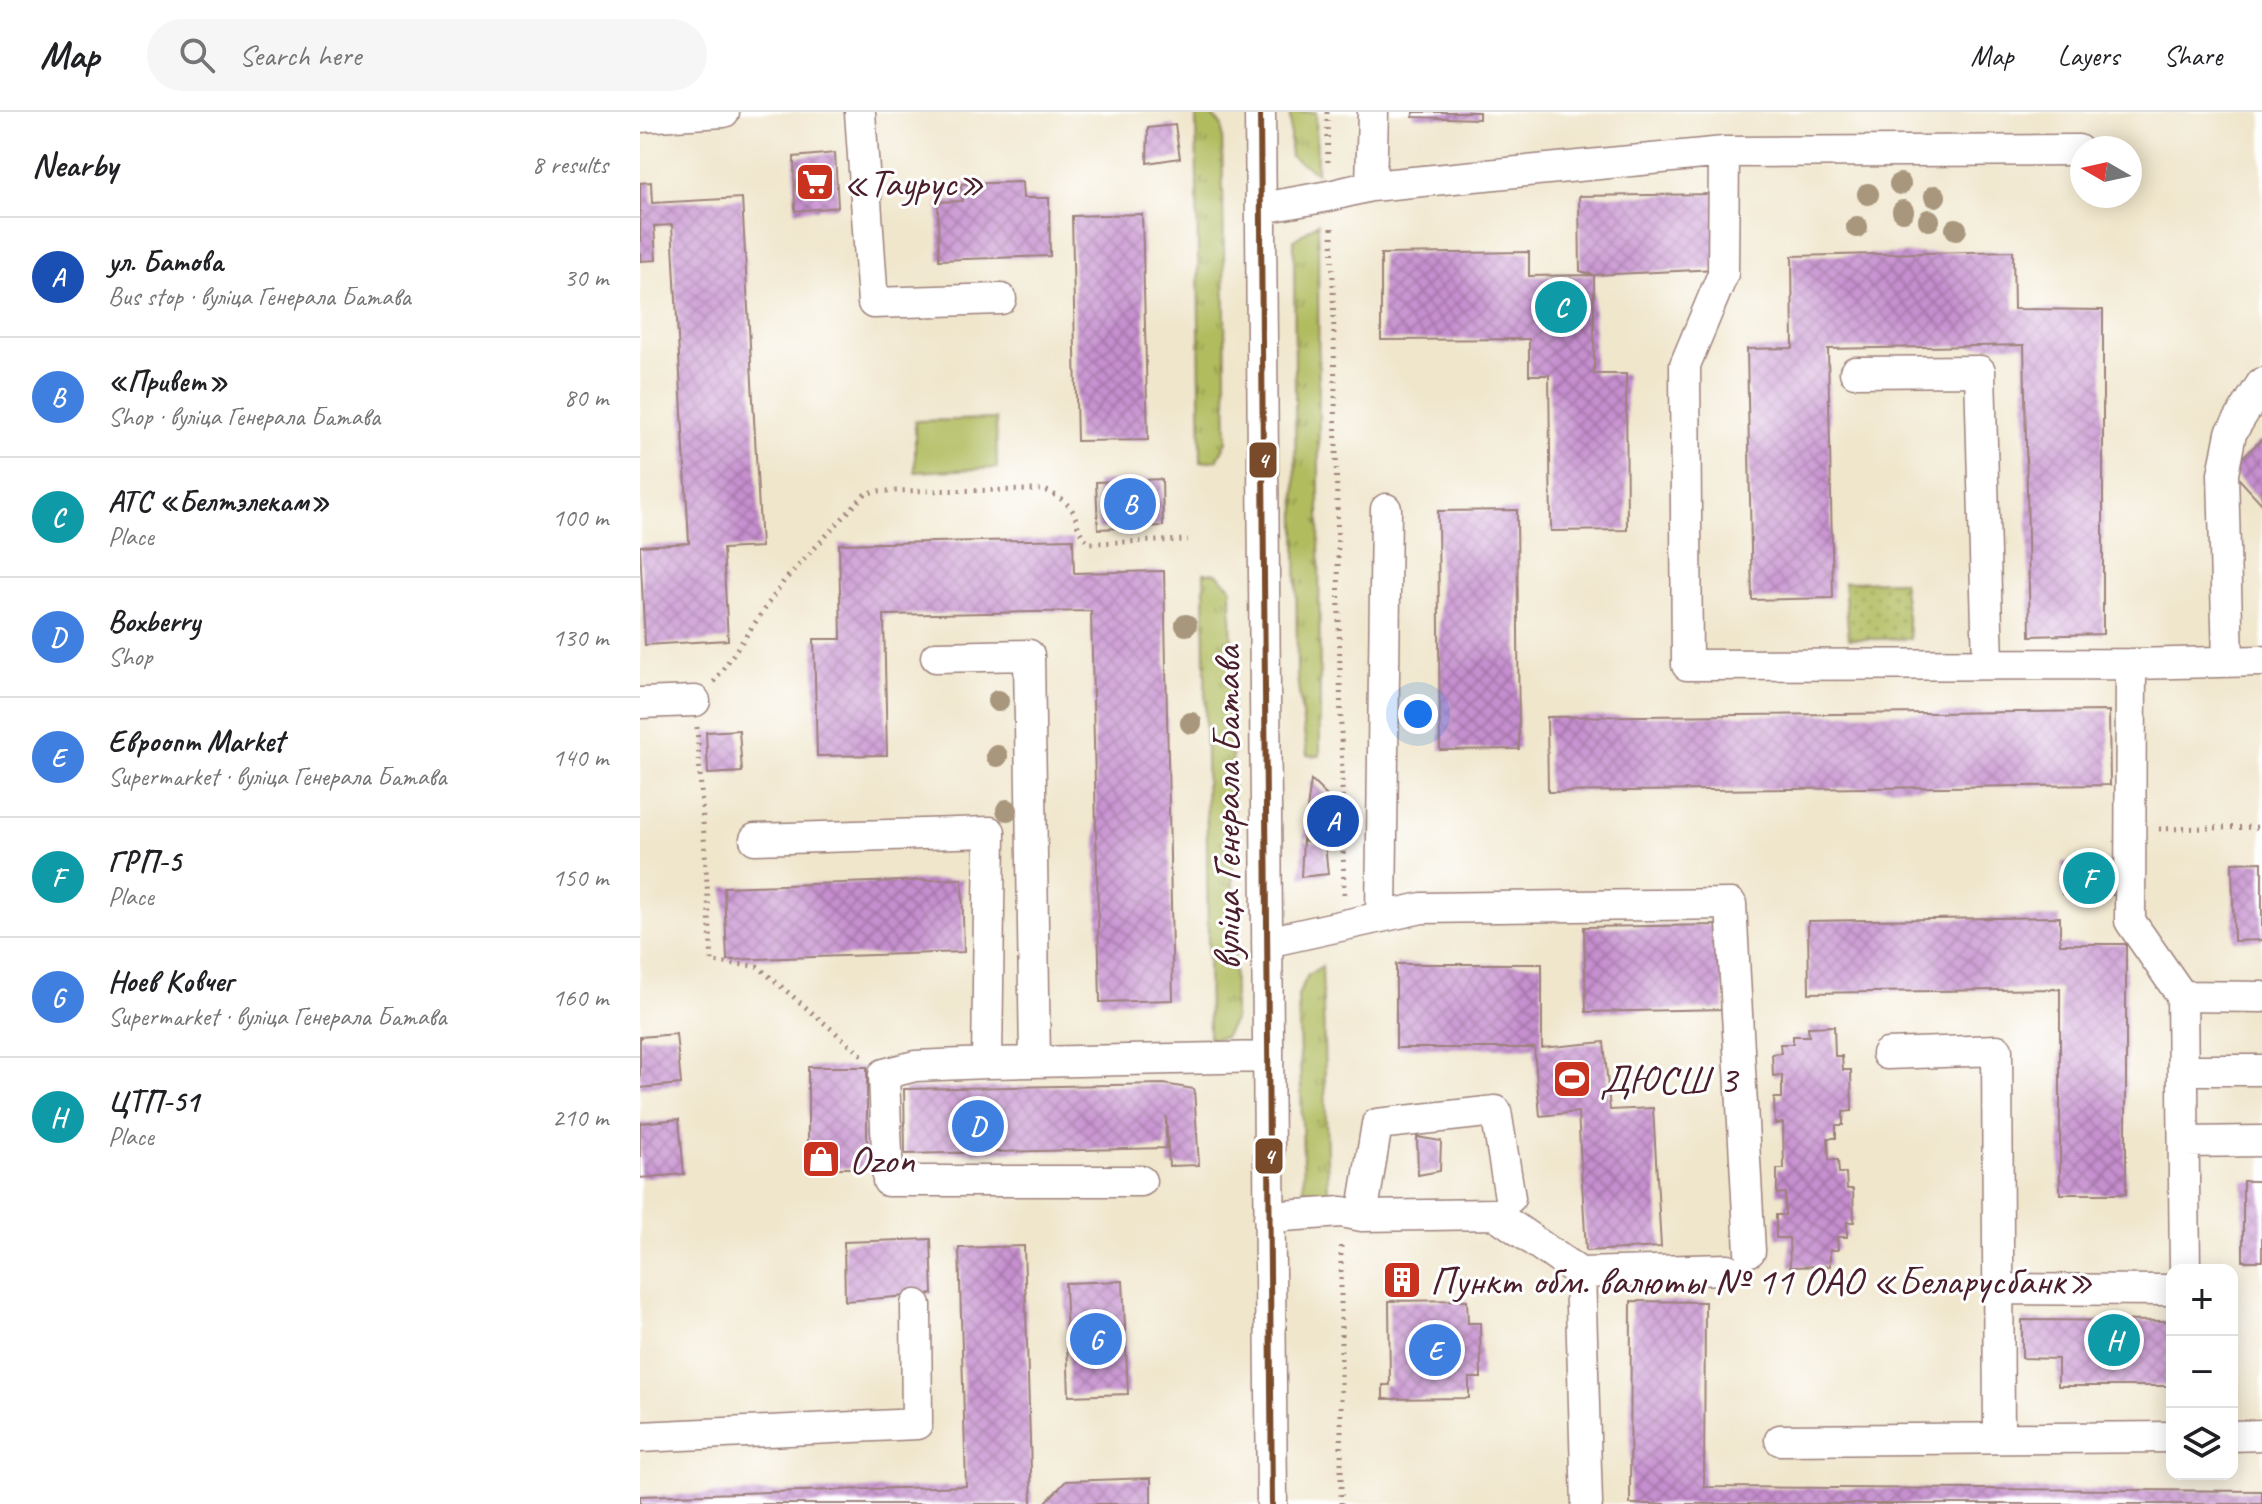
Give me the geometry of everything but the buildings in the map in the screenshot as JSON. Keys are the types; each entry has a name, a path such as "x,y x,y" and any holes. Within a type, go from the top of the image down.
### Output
{"street":[{"path":"640,117 724,112"},
{"path":"860,112 873,303 1001,299"},
{"name":"вуліца Генерала Батава","path":"1260,112 1272,1504"},
{"path":"1371,186 1373,112"},
{"path":"1262,208 1371,186 1724,152 2070,150"},
{"path":"1724,152 1723,274 1685,365 1687,665 2262,661"},
{"path":"1855,372 1980,371 1988,664"},
{"path":"2228,661 2223,474 2231,433 2262,383"},
{"path":"1381,917 1386,509"},
{"path":"936,657 1029,655 1035,1061"},
{"path":"2131,664 2130,921 2182,996 2185,1264"},
{"path":"640,703 695,701"},
{"path":"755,839 990,832 987,1063"},
{"path":"1267,942 1422,908 1731,904 1739,1260 1580,1273 1495,1214 1269,1217"},
{"path":"2182,996 2262,997"},
{"path":"1887,1054 1997,1050 1999,1438"},
{"path":"1141,1181 888,1181 884,1074 915,1066 1268,1057"},
{"path":"2183,1070 2262,1070"},
{"path":"1352,1214 1377,1124 1496,1111 1510,1198"},
{"path":"2184,1142 2262,1141"},
{"path":"1580,1273 1587,1504"},
{"path":"1998,1289 2166,1290"},
{"path":"640,1437 917,1424 916,1305"},
{"path":"2238,1436 2262,1435"},
{"path":"1780,1440 2166,1437"}],"path":[{"path":"1327,112 1328,169"},
{"path":"1332,228 1344,902"},
{"path":"884,1074 757,966 712,962 695,701 713,684 784,581 866,493 1045,490 1061,498 1073,511 1080,534 1090,543 1188,540"},
{"path":"2130,830 2262,827"},
{"path":"1341,1504 1352,1214"}],"green space":[{"path":"1196,112 1208,112 1222,126 1227,441 1217,460 1201,462"},
{"path":"1290,112 1316,112 1317,173 1290,156"},
{"path":"1318,223 1320,756 1307,755 1297,677 1294,240"},
{"path":"996,419 997,468 915,472 915,421"},
{"path":"1204,573 1216,573 1231,587 1234,1020 1224,1037 1209,1039"},
{"path":"1902,581 1910,639 1849,639 1844,582"},
{"path":"1322,966 1328,1194 1304,1190 1298,995 1308,975"}],"transit line":[{"name":"4","path":"1260,112 1272,1504"}],"place":[{"name":"«Таурус»","path":"815,182"},
{"name":"АТС «Белтэлекам»","path":"1561,307"},
{"name":"«Привет»","path":"1130,504"},
{"name":"ул. Батова","path":"1333,821"},
{"name":"ГРП-5","path":"2089,878"},
{"name":"ДЮСШ 3","path":"1572,1079"},
{"name":"Boxberry","path":"978,1126"},
{"name":"Ozon","path":"821,1159"},
{"name":"Пункт обм. валюты № 11 ОАО «Беларусбанк»","path":"1402,1280"},
{"name":"Ноев Ковчег","path":"1096,1339"},
{"name":"ЦТП-51","path":"2114,1340"},
{"name":"Евроопт Market","path":"1435,1350"}]}
